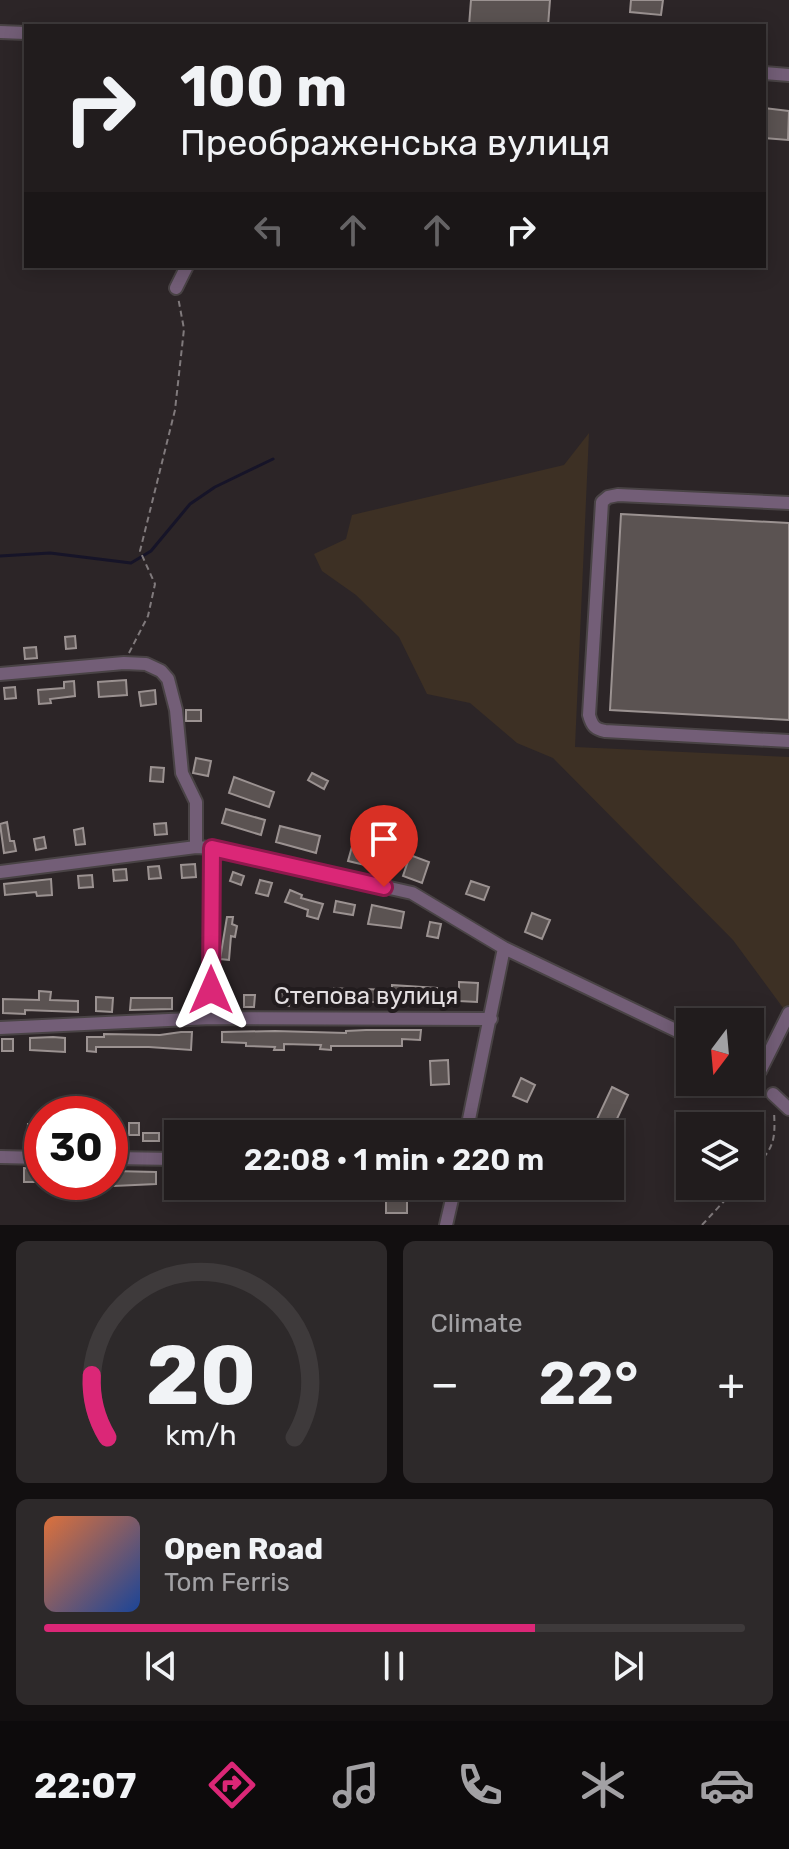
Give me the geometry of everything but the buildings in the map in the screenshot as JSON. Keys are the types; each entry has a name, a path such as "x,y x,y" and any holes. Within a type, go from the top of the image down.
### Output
{"street":[{"path":"0,32 24,33"},
{"path":"766,73 789,75"},
{"path":"176,288 186,268"},
{"path":"789,503 618,495 602,502 589,715 591,723 605,731 789,741"},
{"path":"0,674 124,663 154,666 168,679 176,710 182,773 196,802 196,847"},
{"path":"0,872 196,847 412,893 504,948 676,1030"},
{"path":"211,1018 212,848"},
{"path":"469,1120 504,948"},
{"path":"764,1053 789,1013"},
{"name":"Степова вулиця","path":"0,1028 211,1018 491,1019"},
{"path":"773,1094 789,1109"},
{"path":"0,1157 24,1158"},
{"path":"128,1158 164,1159"},
{"path":"446,1225 452,1200"}],"path":[{"path":"124,663 148,616 155,584 140,551 175,410 184,329 176,288"},
{"path":"764,1158 772,1149 776,1135 773,1094"},
{"path":"702,1225 725,1200"}],"shaded area":[{"path":"589,433 575,747 789,757 789,1016 733,940 553,758 517,743 470,703 427,694 399,637 356,595 322,571 314,554 346,539 352,515 564,465"}],"waterway":[{"path":"0,556 50,553 131,563 151,551 190,504 215,487 273,459"}],"route":[{"path":"211,990 212,848 384,887"}]}
